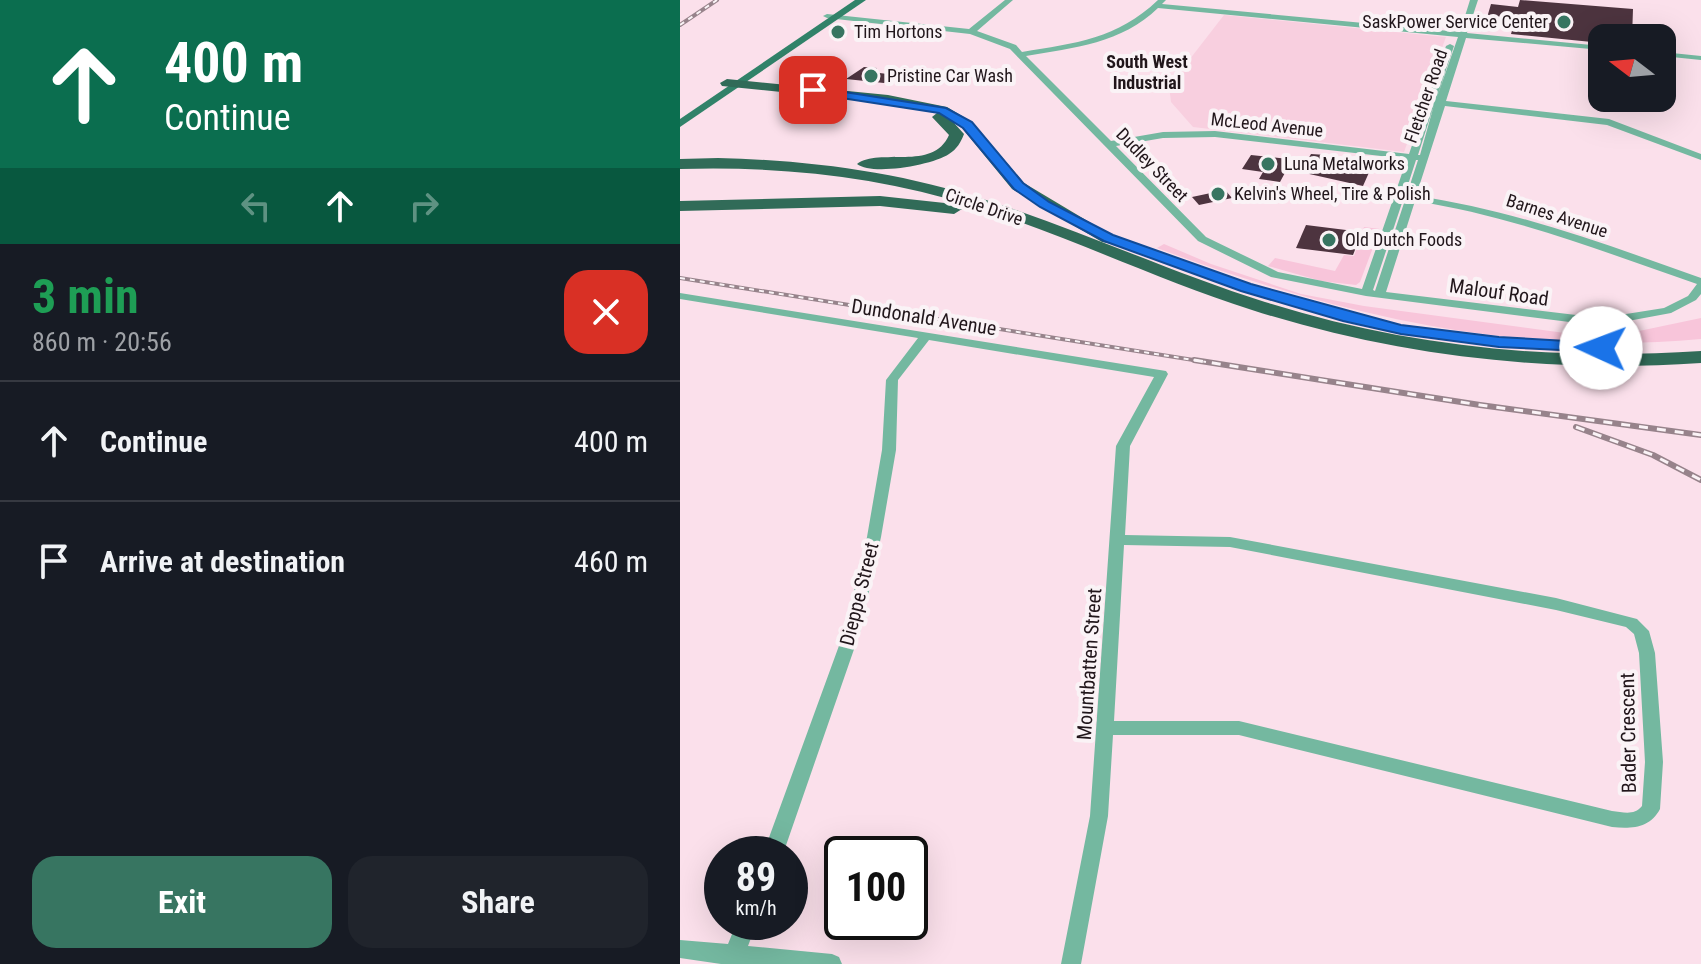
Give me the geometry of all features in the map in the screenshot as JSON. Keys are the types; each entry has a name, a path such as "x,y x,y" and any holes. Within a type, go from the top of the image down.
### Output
{"highway":[{"path":"763,68 757,77 763,86"},
{"path":"735,84 888,99 942,110 967,125 1018,186 1108,238"},
{"path":"717,100 738,91 763,86 923,111 950,123 957,134 948,148 916,161 875,164 800,161"},
{"name":"Circle Drive","path":"680,162 800,161 928,178 1010,202 1246,287 1348,318 1401,329 1540,345 1701,346"},
{"name":"Circle Drive","path":"680,162 766,165 891,179 980,203 1296,318 1353,333 1462,353 1629,363 1701,359"},
{"path":"680,206 880,201 972,212 1053,232"}],"main road":[{"path":"680,115 763,68 852,0"},
{"path":"680,124 861,0"}],"street":[{"path":"971,32 1009,0"},
{"name":"Fletcher Road","path":"1416,158 1441,102 1459,35 1464,0"},
{"name":"Fletcher Road","path":"1373,294 1416,158 1429,101 1474,0"},
{"path":"1022,54 1110,38 1134,27 1159,3 1588,47"},
{"name":"Dudley Street","path":"832,17 971,32 1001,41 1022,54 1192,230 1219,250 1275,275 1373,294"},
{"path":"1676,55 1701,58"},
{"path":"1429,101 1609,122 1701,157"},
{"name":"McLeod Avenue","path":"1110,144 1163,135 1215,134 1416,158"},
{"name":"Barnes Avenue","path":"1404,196 1519,219 1701,285"},
{"name":"Malouf Road","path":"1373,294 1601,322 1656,315 1678,306 1701,285"},
{"name":"Dundonald Avenue","path":"680,296 1162,374"},
{"name":"Dieppe Street","path":"779,836 852,632 889,450 892,380 927,335"},
{"name":"Mountbatten Street","path":"1071,964 1099,816 1123,446 1162,374"},
{"name":"Bader Crescent","path":"1107,728 1239,728 1612,819 1631,821 1644,817 1651,809 1654,762 1647,653 1641,631 1631,623 1556,604 1230,542 1119,540"},
{"path":"733,959 740,940"},
{"path":"680,949 733,959 832,964"}],"shaded area":[{"path":"1224,15 1446,37 1404,152 1193,127 1171,102 1169,86"},
{"path":"1364,227 1380,229 1360,282 1356,285 1321,281 1268,266 1275,258 1335,271 1344,255 1354,256"},
{"path":"1164,244 1211,264 1301,294 1364,306 1565,333 1639,331 1701,318 1701,339 1631,343 1561,342 1424,325 1290,292 1157,248"}],"building":[{"name":"SaskPower Service Center","path":"1520,0 1633,9 1632,24 1588,24 1588,42 1511,34 1514,24 1486,21 1491,4 1518,7"},
{"name":"Pristine Car Wash","path":"864,67 877,68 872,72 895,75 884,83 846,79"},
{"path":"1311,154 1326,155 1325,159 1333,159 1331,163 1371,168 1363,186 1287,169 1280,182 1259,179 1263,172 1242,169 1251,155 1307,161"},
{"name":"Kelvin's Wheel, Tire & Polish","path":"1225,190 1232,198 1199,205 1192,197"},
{"name":"Old Dutch Foods","path":"1306,225 1362,232 1353,255 1296,248"}],"railway":[{"path":"680,25 717,0"},
{"path":"680,278 1206,362"},
{"path":"1194,360 1480,405 1701,435"},
{"path":"1576,427 1653,455 1701,480"}],"place":[{"name":"SaskPower Service Center","path":"1564,22"},
{"name":"Tim Hortons","path":"838,32"},
{"name":"Pristine Car Wash","path":"871,76"},
{"name":"Luna Metalworks","path":"1268,164"},
{"name":"Kelvin's Wheel, Tire & Polish","path":"1218,194"},
{"name":"Old Dutch Foods","path":"1329,240"}],"district":[{"name":"South West Industrial","path":"1147,72"}],"route":[{"path":"813,90 904,101 942,110 967,125 1018,186 1045,204 1108,238 1246,287 1348,318 1401,329 1499,342 1601,348"}]}
